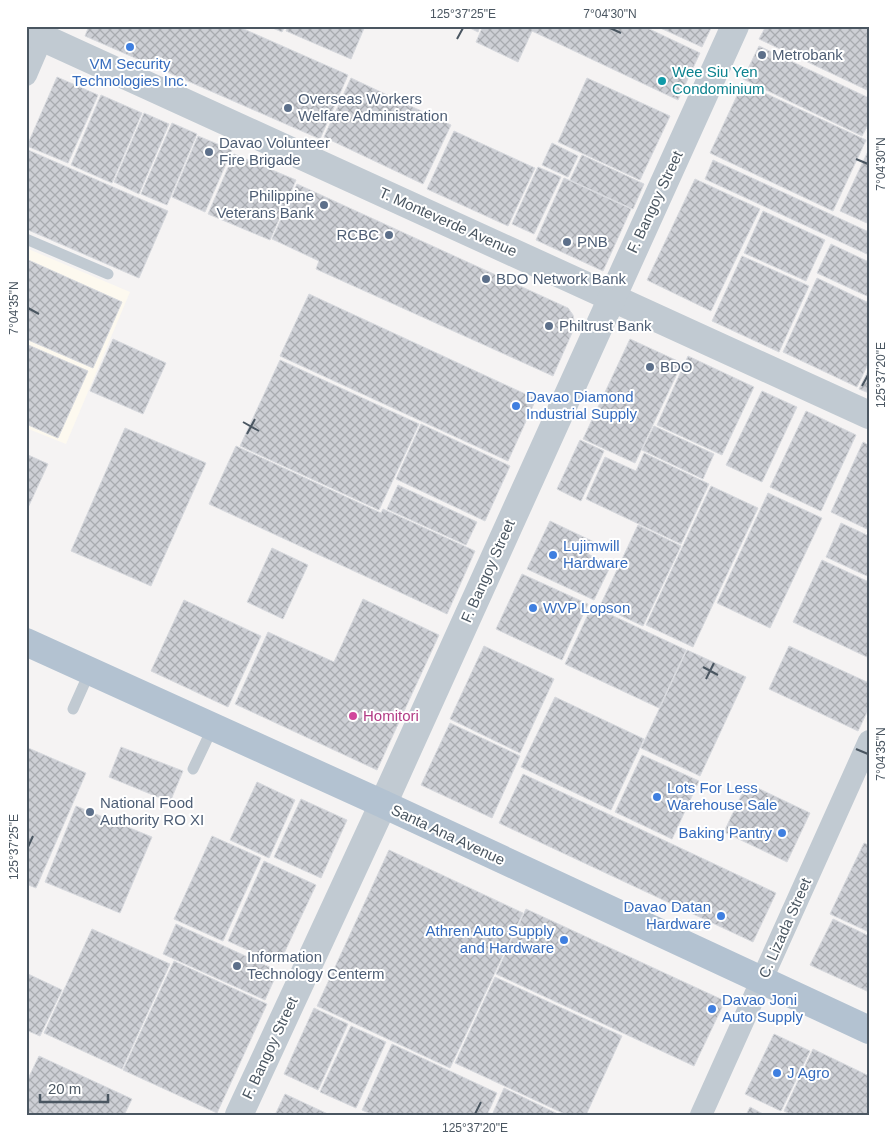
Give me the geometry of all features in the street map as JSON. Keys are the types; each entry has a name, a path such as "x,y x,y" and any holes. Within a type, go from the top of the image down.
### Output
{"main road":[{"name":"Santa Ana Avenue","path":"26,642 383,804 869,1030"}],"street":[{"name":"F. Bangoy Street","path":"239,1115 383,804 735,26"},
{"name":"T. Monteverde Avenue","path":"39,31 869,414"},
{"path":"26,75 39,31"},
{"name":"C. Lizada Street","path":"701,1115 869,741"}],"lane":[{"path":"26,239 108,274"},
{"path":"72,709 90,671"},
{"path":"193,769 212,727"}],"shaded area":[{"path":"26,248 130,292 66,444 26,428"}],"building":[{"path":"89,26 237,26 348,75 320,139 85,36"},
{"path":"268,26 285,26 282,32"},
{"path":"288,26 365,26 351,59 286,31"},
{"path":"466,26 480,26 478,32"},
{"name":"Wee Siu Yen Condominium","path":"483,26 643,26 700,53 678,100 532,31 518,62 476,42"},
{"path":"656,26 712,26 702,47"},
{"path":"766,26 869,27 869,91 759,39"},
{"path":"759,46 869,98 869,123 862,136 743,79"},
{"path":"57,77 98,95 68,163 27,146"},
{"path":"351,78 451,125 423,184 324,137"},
{"path":"587,78 670,116 640,180 558,142"},
{"path":"743,83 866,140 833,211 710,153"},
{"path":"101,95 142,113 112,183 71,165"},
{"path":"144,113 169,124 139,194 114,182"},
{"path":"172,123 197,134 167,205 141,194"},
{"path":"454,131 535,168 508,226 427,189"},
{"path":"198,136 232,150 205,212 172,197"},
{"path":"552,143 578,156 568,177 542,165"},
{"path":"869,149 869,224 840,211"},
{"path":"28,150 168,211 139,278 26,229"},
{"path":"234,154 296,180 270,240 208,214"},
{"path":"582,155 644,184 633,209 570,180"},
{"path":"713,160 869,232 869,255 705,179"},
{"path":"538,167 561,177 534,234 512,224"},
{"path":"564,178 631,209 603,271 536,240"},
{"path":"695,179 760,209 711,311 647,280"},
{"path":"297,184 568,308 573,315 575,326 553,376 316,269 319,261 272,239"},
{"path":"763,211 825,240 806,281 744,253"},
{"path":"831,244 869,262 869,297 817,273"},
{"path":"742,256 809,286 779,352 712,321"},
{"path":"26,259 122,302 93,368 26,339"},
{"path":"817,278 869,303 869,362 857,387 783,352"},
{"path":"309,294 536,399 508,461 280,356"},
{"path":"113,339 166,363 143,414 90,391"},
{"path":"630,339 682,363 635,463 583,439"},
{"path":"26,344 88,371 58,438 26,424"},
{"path":"688,356 754,387 722,455 657,425"},
{"path":"280,360 419,424 379,510 240,446"},
{"path":"869,369 869,393 859,389"},
{"path":"762,391 797,407 762,482 726,465"},
{"path":"806,411 856,435 821,511 770,487"},
{"path":"421,424 510,466 485,521 396,479"},
{"path":"654,426 714,454 703,479 642,450"},
{"path":"125,428 206,463 151,586 71,551"},
{"path":"580,440 604,451 581,501 557,489"},
{"path":"863,442 869,445 869,530 831,512"},
{"path":"236,446 381,513 383,509 475,551 447,614 209,504"},
{"path":"644,453 709,484 681,544 586,499 605,457 636,471"},
{"path":"26,454 48,464 26,512"},
{"path":"398,485 477,522 466,545 387,509"},
{"path":"711,486 758,508 693,647 646,625"},
{"path":"768,493 822,518 770,628 717,603"},
{"path":"550,521 594,542 588,554 611,565 594,600 527,569"},
{"path":"841,523 869,536 869,577 826,557"},
{"path":"638,525 681,546 643,626 600,606"},
{"path":"272,548 308,565 283,619 247,602"},
{"path":"822,560 869,582 869,658 793,622"},
{"path":"522,574 588,604 562,660 496,629"},
{"path":"363,599 439,635 377,770 235,704 268,632 334,662"},
{"path":"184,600 261,636 228,707 151,671"},
{"path":"592,606 686,650 659,708 565,664"},
{"path":"484,646 554,679 520,753 450,719"},
{"path":"789,646 869,683 869,708 858,731 769,689"},
{"path":"687,650 746,677 700,776 641,748"},
{"path":"555,697 644,739 611,810 521,767"},
{"path":"450,723 520,756 492,818 421,785"},
{"path":"26,747 86,773 36,888 26,884"},
{"path":"121,747 183,771 170,802 109,777"},
{"name":"Lots For Less Warehouse Sale","path":"642,755 699,781 672,839 615,812"},
{"path":"523,774 776,893 753,942 499,823"},
{"path":"257,782 295,800 269,858 230,840"},
{"path":"747,783 810,813 787,862 724,832"},
{"path":"301,799 347,820 321,878 274,857"},
{"path":"76,806 152,837 120,913 45,882"},
{"path":"212,836 261,858 223,941 174,919"},
{"path":"864,843 869,845 869,932 830,914"},
{"path":"389,850 523,913 450,1068 317,1006"},
{"path":"264,861 316,885 279,964 228,941"},
{"path":"526,909 725,1001 694,1066 496,974"},
{"path":"833,919 869,936 869,992 810,965"},
{"path":"176,924 278,971 265,1000 163,954"},
{"path":"92,929 170,964 122,1069 44,1033"},
{"path":"174,961 267,1004 217,1113 123,1070"},
{"path":"26,973 62,990 40,1036 26,1030"},
{"path":"495,977 622,1036 586,1115 567,1115 455,1063"},
{"path":"314,1008 348,1024 318,1090 284,1074"},
{"path":"351,1026 386,1042 356,1108 320,1092"},
{"name":"J Agro","path":"774,1034 810,1051 781,1111 745,1094"},
{"path":"392,1044 497,1093 487,1115 373,1115 362,1110"},
{"path":"813,1049 869,1076 869,1115 792,1115 784,1111"},
{"path":"39,1056 132,1099 124,1115 26,1115 26,1083"},
{"path":"504,1088 560,1115 492,1115"},
{"path":"285,1094 330,1115 275,1115"},
{"path":"750,1107 765,1115 746,1115"}],"place":[{"name":"VM Security Technologies Inc.","path":"130,47"},
{"name":"Metrobank","path":"762,55"},
{"name":"Wee Siu Yen Condominium","path":"662,81"},
{"name":"Overseas Workers Welfare Administration","path":"288,108"},
{"name":"Davao Volunteer Fire Brigade","path":"209,152"},
{"name":"Philippine Veterans Bank","path":"324,205"},
{"name":"RCBC","path":"389,235"},
{"name":"PNB","path":"567,242"},
{"name":"BDO Network Bank","path":"486,279"},
{"name":"Philtrust Bank","path":"549,326"},
{"name":"BDO","path":"650,367"},
{"name":"Davao Diamond Industrial Supply","path":"516,406"},
{"name":"Lujimwill Hardware","path":"553,555"},
{"name":"WVP Lopson","path":"533,608"},
{"name":"Homitori","path":"353,716"},
{"name":"Lots For Less Warehouse Sale","path":"657,797"},
{"name":"National Food Authority RO XI","path":"90,812"},
{"name":"Baking Pantry","path":"782,833"},
{"name":"Davao Datan Hardware","path":"721,916"},
{"name":"Athren Auto Supply and Hardware","path":"564,940"},
{"name":"Information Technology Centerm","path":"237,966"},
{"name":"Davao Joni Auto Supply","path":"712,1009"},
{"name":"J Agro","path":"777,1073"}]}
